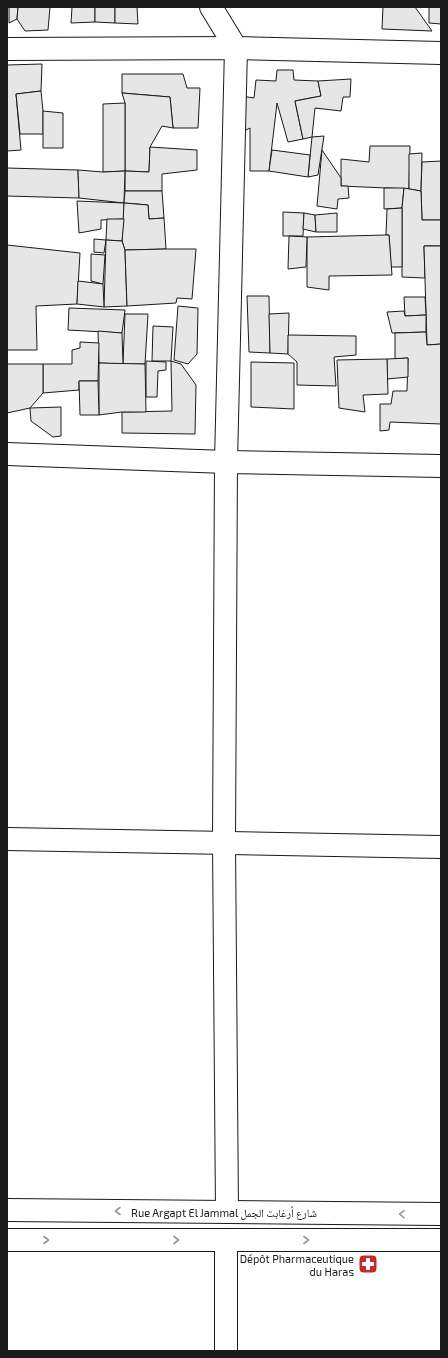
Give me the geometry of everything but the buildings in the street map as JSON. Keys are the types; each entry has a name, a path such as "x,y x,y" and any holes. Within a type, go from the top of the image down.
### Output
{"street":[{"path":"211,7 236,48 226,462 224,842 227,1212"},
{"path":"7,49 236,48 441,53"},
{"path":"7,454 226,462 441,466"},
{"path":"7,839 441,847"},
{"name":"Rue Argapt El Jammal شارع أرغابت الجمل","path":"7,1210 441,1214"},
{"path":"7,1240 441,1240"},
{"path":"226,1240 226,1351"}],"place":[{"name":"Dépôt Pharmaceutique du Haras","path":"368,1264"}]}
